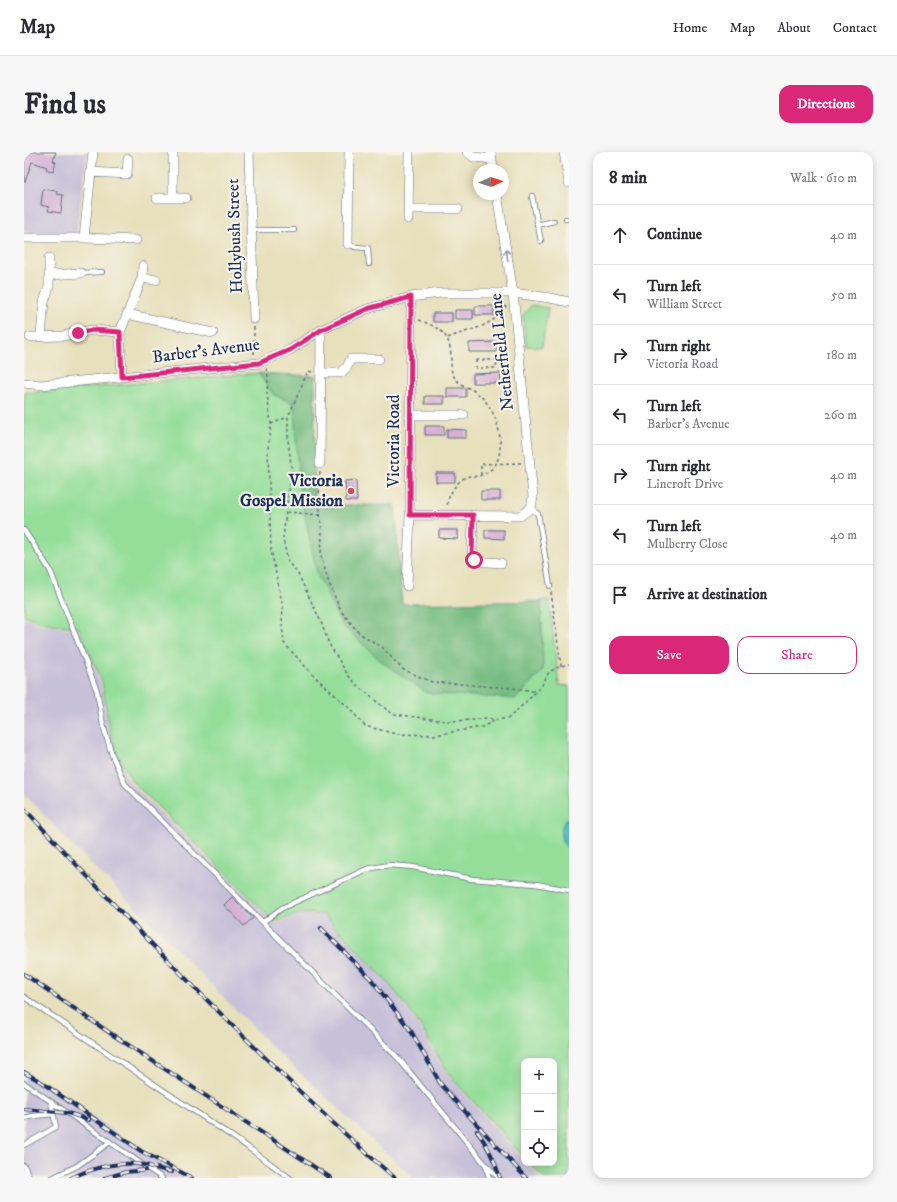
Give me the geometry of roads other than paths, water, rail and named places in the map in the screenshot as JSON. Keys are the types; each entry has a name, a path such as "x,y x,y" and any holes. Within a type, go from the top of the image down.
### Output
{"street":[{"path":"84,238 93,152"},
{"path":"173,152 173,198"},
{"name":"Hollybush Street","path":"249,152 254,319"},
{"path":"348,244 349,152"},
{"path":"408,219 409,152"},
{"path":"467,152 474,157 491,156"},
{"path":"564,152 569,183"},
{"path":"90,172 127,174 128,159"},
{"path":"156,198 186,198"},
{"name":"Netherfield Lane","path":"498,200 513,293 533,497 531,508"},
{"path":"408,209 458,210"},
{"path":"24,238 136,240"},
{"path":"41,336 44,302 49,287 50,258"},
{"path":"122,377 120,332 142,278 143,266"},
{"path":"50,275 81,273"},
{"path":"142,278 156,280"},
{"name":"Barber's Avenue","path":"24,383 41,385 262,362 290,350 321,330 367,309 411,297 440,293 513,293 569,302"},
{"name":"Victoria Road","path":"407,586 410,515 411,297"},
{"path":"127,314 213,333"},
{"path":"30,337 63,336 92,330 120,332"},
{"path":"320,464 322,373 321,330"},
{"path":"322,373 341,373 347,367 351,359 379,359"},
{"path":"410,415 464,415"},
{"path":"410,515 520,516 531,508"},
{"path":"473,515 472,558 476,561 501,563"}],"lane":[{"path":"532,196 541,241"},
{"path":"538,225 554,221"},
{"path":"251,230 294,230"},
{"path":"348,244 368,248 369,264"},
{"path":"81,273 102,272"},
{"path":"531,508 538,514 550,586"},
{"path":"24,530 50,570 97,691 103,725 112,755 126,784 398,1058 485,1164 499,1178"},
{"path":"263,922 282,908 374,867 402,865 472,879 536,884 569,890"},
{"path":"24,997 236,1139 290,1178"},
{"path":"24,1083 162,1178"},
{"path":"24,1145 56,1127 51,1102"},
{"path":"24,1118 54,1114"},
{"path":"52,1178 77,1166 110,1142"},
{"path":"485,1164 489,1178"},
{"path":"24,1166 30,1178"}],"water":[{"path":"569,817 569,848 562,841 561,830 564,822"}],"railway":[{"path":"24,808 111,901 271,1064 320,1111 395,1178"},
{"path":"321,928 371,979 411,1031 440,1083 526,1178"},
{"path":"24,974 110,1033 331,1178"},
{"path":"24,1072 41,1082 141,1151 192,1178"},
{"path":"24,1109 68,1113 89,1120"},
{"path":"477,1131 491,1154 500,1178"},
{"path":"71,1178 98,1168 116,1164 144,1165 172,1172"},
{"path":"105,1178 126,1172 146,1170"}],"place":[{"name":"Victoria Gospel Mission","path":"351,491"}]}
